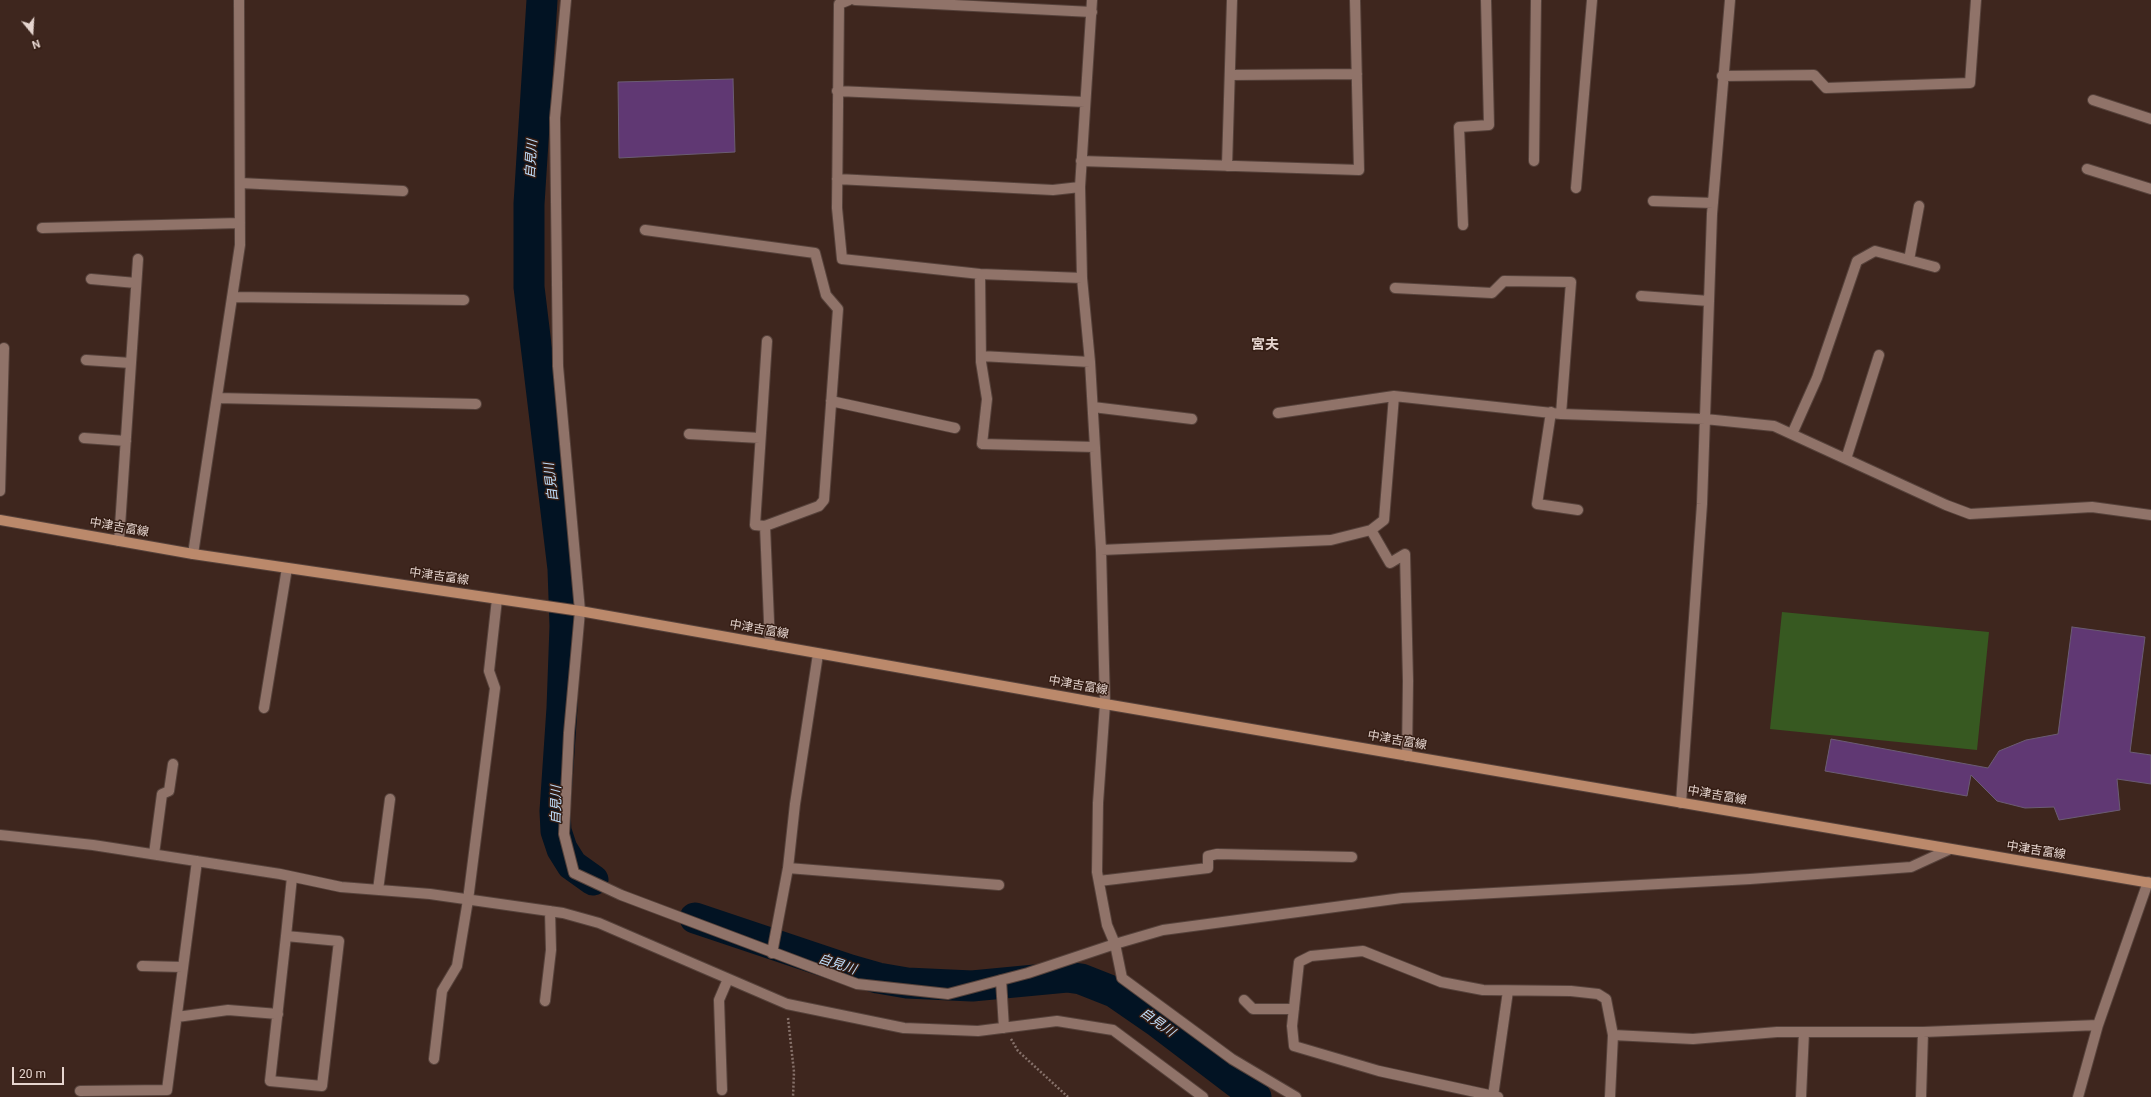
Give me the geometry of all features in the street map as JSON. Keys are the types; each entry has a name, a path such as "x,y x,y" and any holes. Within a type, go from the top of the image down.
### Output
{"main road":[{"name":"中津吉富線","path":"0,520 193,554 580,611 1105,704 1948,850 2149,883"}],"street":[{"path":"193,554 240,246 239,0"},
{"path":"566,0 555,118 558,366 580,611 569,733 564,834 574,874 621,895 857,984 948,994 1028,974 1115,944 1163,930 1402,898 1750,879 1912,867 1948,850"},
{"path":"849,0 839,4 837,208 842,259 980,274 1082,278"},
{"path":"855,0 1092,12"},
{"path":"1092,0 1080,187 1082,278 1090,362 1101,550 1105,704 1098,803 1097,872 1107,925 1115,944 1122,978 1232,1059 1296,1097"},
{"path":"1227,166 1232,0"},
{"path":"1081,161 1359,170 1355,0"},
{"path":"1463,225 1459,127 1489,126 1486,0"},
{"path":"1534,161 1536,0"},
{"path":"1576,188 1592,0"},
{"path":"1681,803 1702,504 1713,204 1722,76 1730,0"},
{"path":"1722,76 1814,76 1826,88 1970,83 1976,0"},
{"path":"1230,76 1357,74"},
{"path":"837,91 1085,102"},
{"path":"2094,100 2151,119"},
{"path":"2087,169 2151,189"},
{"path":"837,179 1053,190 1080,187"},
{"path":"240,184 403,191"},
{"path":"1653,201 1713,204"},
{"path":"1909,260 1919,206"},
{"path":"42,228 240,223"},
{"path":"645,230 815,253 826,295 838,309 824,500 820,506 765,526 755,525 767,340"},
{"path":"1792,434 1817,378 1856,261 1875,251 1935,267"},
{"path":"119,542 138,259"},
{"path":"980,274 981,356 987,400 982,444 1095,447"},
{"path":"91,279 136,283"},
{"path":"1395,288 1492,293 1504,281 1571,282 1556,413 1537,504 1578,510"},
{"path":"1641,296 1709,301"},
{"path":"232,297 464,300"},
{"path":"0,491 4,348"},
{"path":"1846,459 1879,354"},
{"path":"981,356 1090,362"},
{"path":"86,360 131,363"},
{"path":"1101,550 1331,540 1371,530 1384,520 1394,396"},
{"path":"1278,413 1394,396 1556,413 1705,419 1774,426 1970,514 2092,507 2151,515"},
{"path":"217,398 476,404"},
{"path":"831,401 955,428"},
{"path":"1093,407 1192,419"},
{"path":"688,434 760,438"},
{"path":"84,438 126,441"},
{"path":"765,526 770,645"},
{"path":"1371,530 1390,564 1405,554 1408,681 1407,756"},
{"path":"264,708 287,568"},
{"path":"434,1059 442,991 457,966 468,900 495,688 489,671 497,599"},
{"path":"772,953 788,868 794,804 818,654"},
{"path":"154,854 162,794 170,791 173,764"},
{"path":"378,890 390,799"},
{"path":"0,835 93,845 154,854 292,877 341,887 468,900 550,911 599,923 787,1004 904,1028 978,1031 1057,1021 1113,1030 1203,1097"},
{"path":"1099,881 1208,868 1208,856 1217,854 1352,857"},
{"path":"80,1091 167,1090 197,861"},
{"path":"788,868 999,885"},
{"path":"286,936 339,941 322,1086 270,1081 292,877"},
{"path":"2078,1097 2098,1025 2149,883"},
{"path":"545,1001 551,950 550,911"},
{"path":"1508,991 1495,1096 1379,1071 1294,1046 1292,1026 1299,962 1311,956 1363,951 1441,982 1483,990 1598,994 1606,999 1613,1034 1610,1097"},
{"path":"142,966 183,967"},
{"path":"722,1090 719,1000 728,979"},
{"path":"1001,980 1004,1028"},
{"path":"1244,1000 1253,1009 1294,1009"},
{"path":"177,1016 228,1010 278,1014"},
{"path":"1613,1034 1693,1039 1777,1032 1922,1032 2098,1025"},
{"path":"1801,1097 1804,1032"},
{"path":"1921,1097 1922,1032"}],"path":[{"path":"787,1004 794,1072 793,1097"},
{"path":"1004,1028 1018,1051 1068,1097"}],"green space":[{"path":"1782,612 1989,632 1977,750 1770,729"}],"building":[{"path":"733,79 735,152 619,158 618,82"},
{"path":"2072,627 2145,637 2130,752 2151,755 2151,784 2117,779 2120,810 2059,820 2054,807 2025,808 1997,801 1971,775 1967,796 1825,771 1831,739 1988,768 1999,751 2026,740 2058,734"}],"waterway":[{"name":"自見川","path":"542,0 529,204 529,287 563,569 565,626 562,708 555,811 556,831 562,849 572,865 593,880"},
{"name":"自見川","path":"695,918 850,970 878,978 907,983 972,986 1067,977 1081,979 1114,992 1156,1021 1256,1097"}],"district":[{"name":"宮夫","path":"1265,345"}]}
